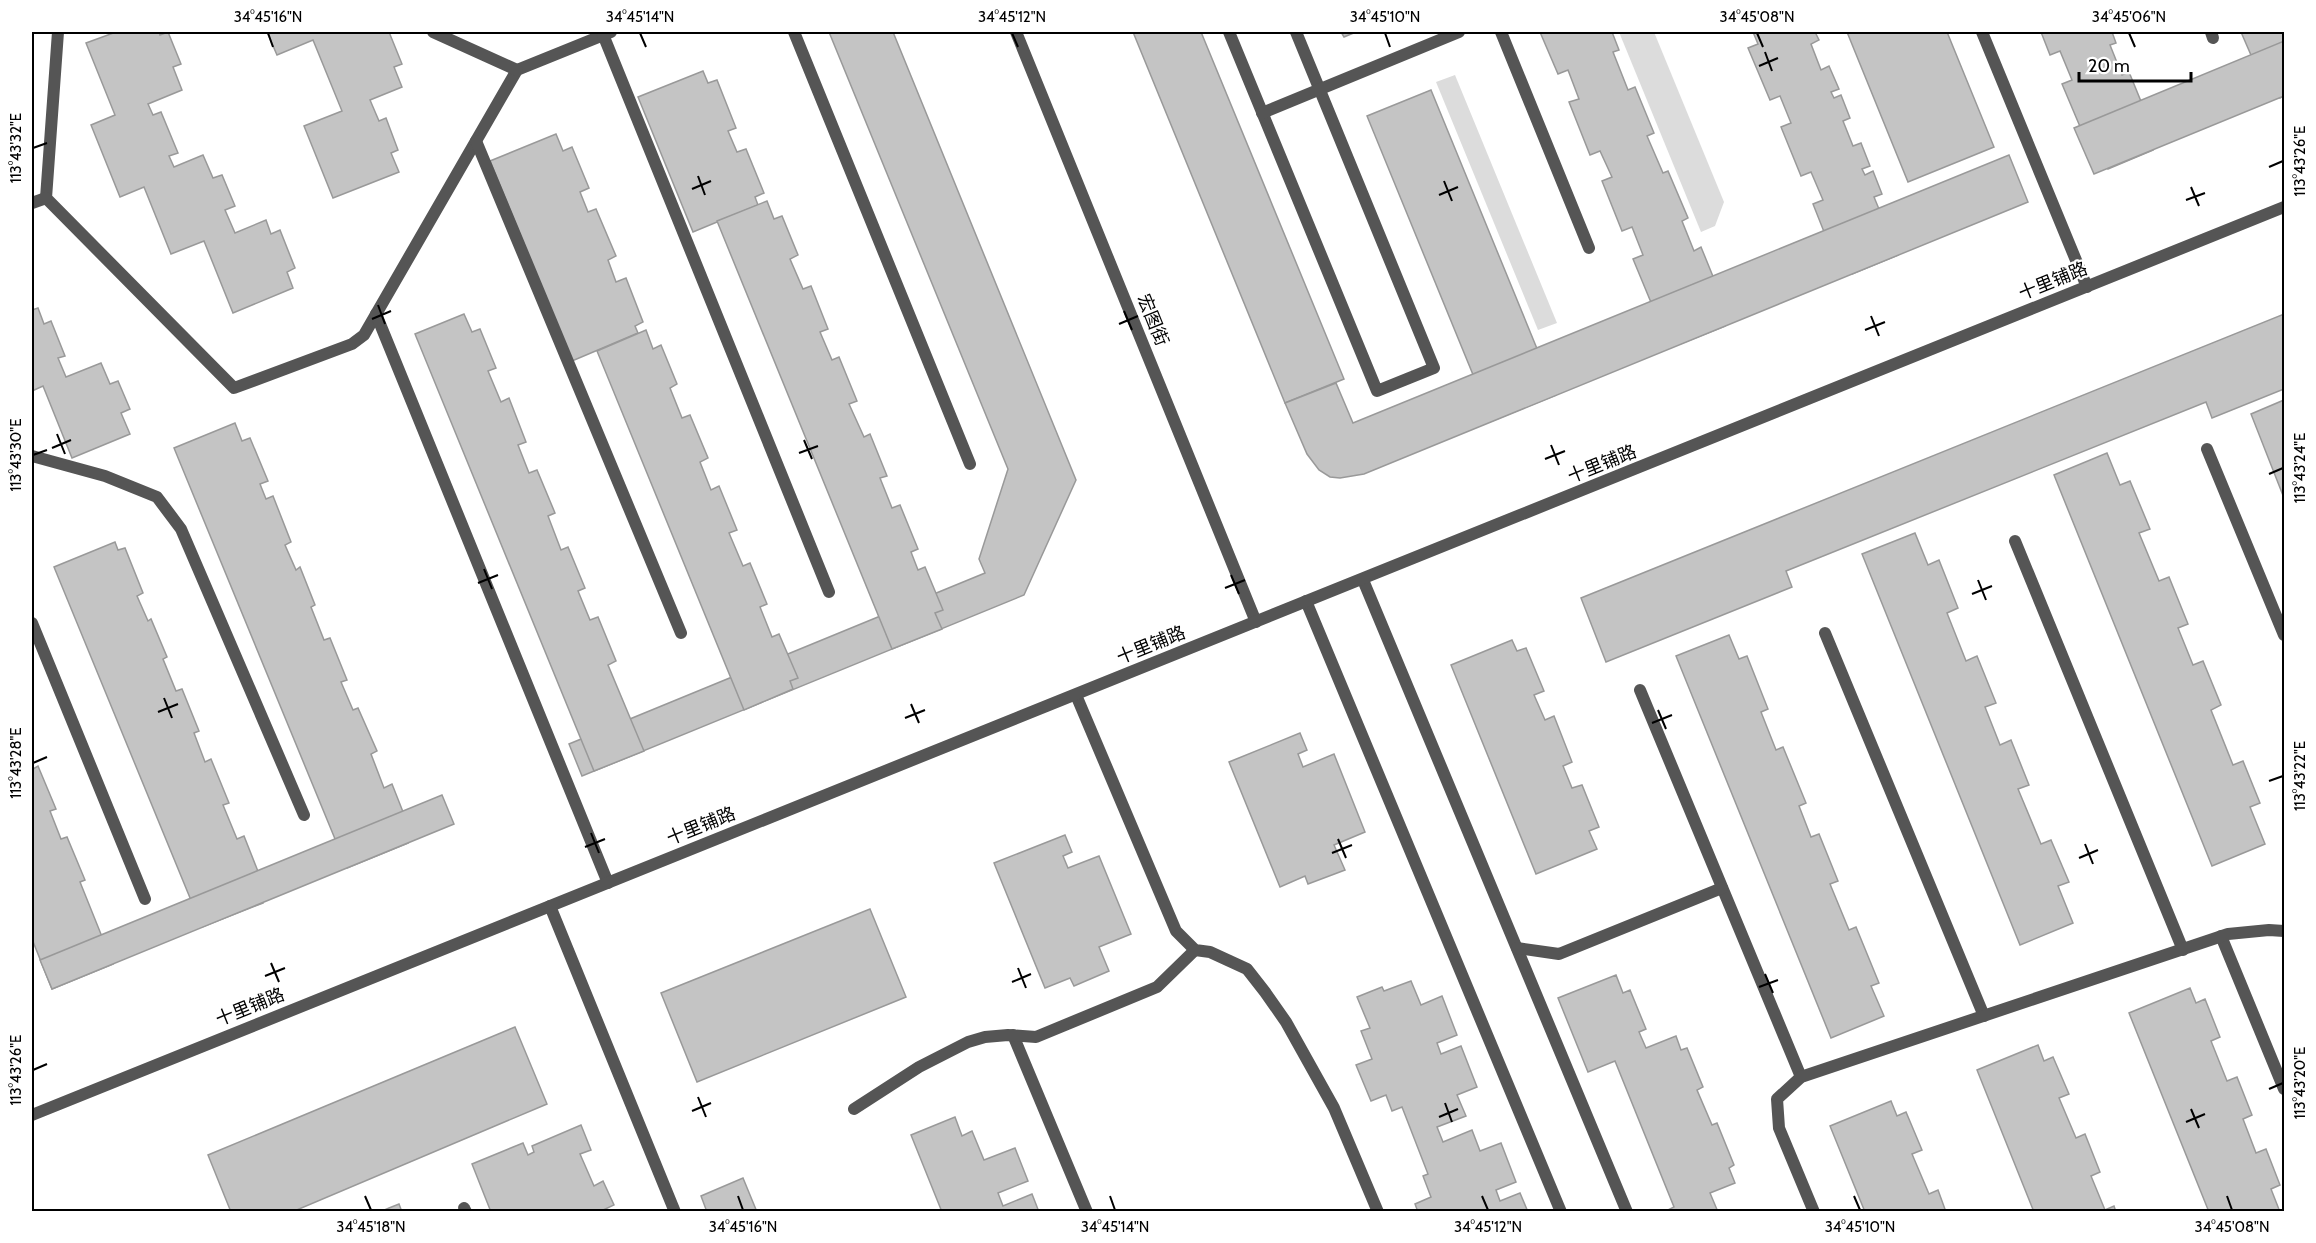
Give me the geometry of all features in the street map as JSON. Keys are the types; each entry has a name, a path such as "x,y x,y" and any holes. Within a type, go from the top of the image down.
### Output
{"street":[{"path":"58,32 46,198 234,388 352,344 364,335 517,70 606,33 829,592"},
{"path":"433,32 517,70"},
{"path":"794,32 970,464"},
{"name":"宏图街","path":"1016,32 1256,622"},
{"path":"1229,32 1377,391 1434,368 1296,32"},
{"path":"1262,112 1460,32"},
{"path":"1500,32 1589,248"},
{"path":"1982,32 2087,287"},
{"path":"476,141 681,633"},
{"path":"32,203 46,198"},
{"name":"十里铺路","path":"32,1115 2284,207"},
{"path":"376,314 608,883"},
{"path":"2207,449 2284,635"},
{"path":"32,456 105,476 157,497 181,529 304,815"},
{"path":"2014,541 2183,950"},
{"path":"1363,580 1627,1212"},
{"path":"1306,601 1561,1212"},
{"path":"32,622 145,899"},
{"path":"1825,633 1984,1016"},
{"path":"1640,690 1801,1077"},
{"path":"1076,694 1176,931 1195,950 1210,952 1247,969 1265,992 1286,1022 1334,1108 1378,1212"},
{"path":"1517,948 1559,954 1722,888"},
{"path":"550,906 675,1212"},
{"path":"1814,1212 1779,1128 1778,1099 1801,1077 2221,936 2284,930"},
{"path":"2221,936 2284,1089"},
{"path":"854,1109 919,1067 968,1042 985,1037 1013,1035 1036,1037 1156,987 1195,950"},
{"path":"1013,1035 1087,1212"}],"shaded area":[{"path":"1619,32 1654,32 1724,202 1715,226 1701,232"},
{"path":"1455,75 1557,323 1538,330 1436,82"}],"building":[{"path":"116,32 159,32 160,35 168,32 181,64 173,67 182,90 148,104 153,115 161,112 178,153 169,156 174,167 203,155 213,178 222,175 235,206 225,210 235,233 266,220 271,234 280,230 295,268 287,272 293,288 233,313 204,241 171,254 144,187 120,197 91,125 115,115 86,43"},
{"path":"267,32 389,32 402,64 394,67 402,87 370,100 379,121 386,118 398,150 391,153 399,172 333,198 304,126 342,111 313,40 277,55"},
{"path":"829,32 893,32 1076,480 1024,595 582,776 569,744 985,573 979,559 1008,469"},
{"path":"1133,32 1201,32 1344,379 1285,403"},
{"path":"1341,32 1356,32 1344,37"},
{"path":"1540,32 1612,32 1619,50 1613,52 1628,90 1635,87 1654,133 1647,136 1663,173 1668,171 1688,218 1682,221 1694,251 1701,247 1721,296 1714,299 1725,326 1680,344 1665,308 1655,312 1633,259 1643,255 1632,227 1622,231 1602,181 1612,177 1600,151 1590,155 1569,102 1579,99 1568,70 1558,74"},
{"path":"1753,32 1815,32 1819,40 1811,44 1821,70 1829,66 1839,89 1831,92 1834,98 1841,95 1850,118 1843,121 1853,146 1861,143 1870,166 1862,169 1865,175 1873,171 1882,194 1874,197 1898,255 1852,274 1844,253 1834,257 1813,204 1823,200 1811,172 1801,176 1781,127 1791,123 1780,96 1770,100 1748,48 1758,44"},
{"path":"1847,32 1947,32 1994,147 1908,182"},
{"path":"2041,32 2112,32 2116,43 2110,45 2122,75 2129,72 2149,121 2143,124 2153,150 2108,169 2093,132 2084,136 2062,84 2072,80 2060,51 2050,55"},
{"path":"2241,32 2284,32 2284,96 2280,98 2263,58 2254,62"},
{"path":"2284,41 2284,96 2094,174 2074,128"},
{"path":"703,71 708,83 717,80 736,128 728,131 737,152 746,149 764,193 755,197 758,205 693,232 638,97"},
{"path":"1431,90 1556,395 1492,421 1367,116"},
{"path":"556,134 563,151 572,147 589,188 580,192 588,212 596,209 616,256 608,260 616,282 626,278 643,322 635,326 638,333 572,361 490,161"},
{"path":"2009,155 2028,202 1364,474 1340,478 1330,477 1319,470 1307,454 1285,403 1336,383 1353,423"},
{"path":"767,201 774,219 782,216 798,255 790,259 803,289 811,286 828,329 820,332 832,360 839,357 857,401 849,404 864,437 870,434 887,476 880,478 892,508 900,505 918,549 911,552 918,570 925,567 943,610 935,613 942,629 892,649 717,221"},
{"path":"38,308 44,324 51,321 65,356 58,358 66,377 101,363 110,384 118,381 130,409 121,413 130,434 72,458 43,386 32,391 32,310"},
{"path":"464,314 472,332 480,329 496,368 488,371 501,402 509,398 526,442 518,445 529,473 537,470 555,513 548,516 561,550 568,547 585,588 578,591 590,620 598,617 616,661 608,665 644,751 594,771 415,334"},
{"path":"2284,314 2284,389 2212,418 2206,402 1786,571 1792,587 1606,662 1581,598"},
{"path":"646,330 653,349 661,345 677,384 670,388 682,418 690,415 708,458 700,462 711,490 719,486 737,530 729,533 743,566 750,563 767,604 760,607 772,637 779,634 798,678 790,681 793,689 744,710 597,351"},
{"path":"2284,400 2284,498 2251,414"},
{"path":"235,423 242,441 250,438 268,481 260,484 266,499 273,496 291,542 285,545 296,570 300,567 315,605 311,607 324,640 330,638 347,680 341,682 353,710 358,708 377,751 371,754 384,788 392,784 409,827 402,830 408,843 347,868 174,448"},
{"path":"2107,453 2120,485 2130,481 2150,529 2139,533 2159,581 2169,577 2188,624 2178,628 2193,665 2203,661 2221,705 2211,710 2233,765 2243,761 2260,803 2250,807 2265,844 2212,866 2054,475"},
{"path":"1915,533 1928,565 1939,560 1958,608 1947,613 1966,661 1977,656 1996,703 1985,707 2000,745 2011,740 2029,785 2018,789 2041,844 2051,840 2069,882 2058,886 2073,923 2020,945 1862,554"},
{"path":"115,542 118,550 125,548 143,593 137,596 148,621 151,619 167,657 163,659 176,691 182,689 199,731 194,733 205,762 211,759 229,803 223,805 237,839 244,836 261,879 254,882 263,903 202,927 54,567"},
{"path":"1729,635 1739,659 1747,656 1768,709 1761,712 1776,750 1783,747 1806,803 1799,806 1811,837 1819,834 1838,881 1830,884 1849,930 1856,927 1879,983 1871,986 1884,1016 1831,1038 1676,656"},
{"path":"1512,640 1517,651 1526,648 1544,691 1534,695 1545,720 1554,716 1572,762 1563,766 1572,788 1582,785 1599,827 1589,831 1597,849 1536,874 1451,665"},
{"path":"1300,733 1307,750 1298,754 1303,767 1334,754 1365,832 1334,845 1345,870 1308,884 1305,876 1280,887 1229,762"},
{"path":"32,765 33,769 38,766 56,809 50,811 61,839 67,837 85,880 80,882 113,964 52,989 32,939"},
{"path":"442,795 454,824 52,989 40,960"},
{"path":"1065,835 1072,852 1063,856 1068,868 1099,856 1131,934 1099,947 1109,971 1074,986 1070,978 1045,988 994,863"},
{"path":"870,909 906,997 697,1082 661,993"},
{"path":"1616,975 1623,993 1630,990 1646,1029 1639,1032 1646,1048 1676,1036 1681,1050 1687,1048 1703,1087 1697,1090 1712,1125 1717,1123 1734,1165 1729,1168 1735,1183 1710,1193 1718,1212 1664,1212 1674,1207 1615,1061 1588,1072 1558,998"},
{"path":"1411,981 1421,1005 1442,996 1457,1035 1437,1043 1441,1054 1461,1046 1477,1087 1457,1095 1466,1116 1437,1127 1443,1142 1472,1130 1480,1151 1501,1143 1516,1182 1496,1190 1500,1201 1520,1193 1528,1212 1418,1212 1415,1204 1431,1197 1423,1176 1428,1174 1402,1107 1392,1111 1386,1095 1371,1101 1356,1065 1372,1059 1361,1031 1370,1028 1357,997 1382,987 1384,991"},
{"path":"2190,988 2196,1003 2205,999 2220,1037 2211,1041 2227,1081 2237,1077 2252,1115 2243,1119 2256,1153 2266,1149 2280,1185 2271,1189 2280,1212 2209,1212 2129,1013"},
{"path":"515,1027 547,1104 292,1212 231,1212 208,1155"},
{"path":"2038,1045 2044,1061 2053,1057 2069,1094 2059,1098 2076,1138 2085,1134 2100,1172 2091,1176 2105,1210 2114,1206 2116,1212 2034,1212 1977,1070"},
{"path":"1891,1101 1897,1116 1906,1112 1922,1150 1912,1154 1929,1194 1938,1190 1946,1212 1865,1212 1830,1126"},
{"path":"955,1117 962,1136 972,1131 984,1160 1015,1148 1028,1181 998,1193 1003,1206 1032,1194 1039,1212 942,1212 911,1135"},
{"path":"581,1125 591,1150 580,1154 594,1186 603,1181 614,1205 599,1212 491,1212 472,1164 523,1143 528,1155 534,1152 532,1146"},
{"path":"743,1178 757,1212 707,1212 701,1196"},
{"path":"399,1204 402,1212 380,1212 389,1208"}]}
